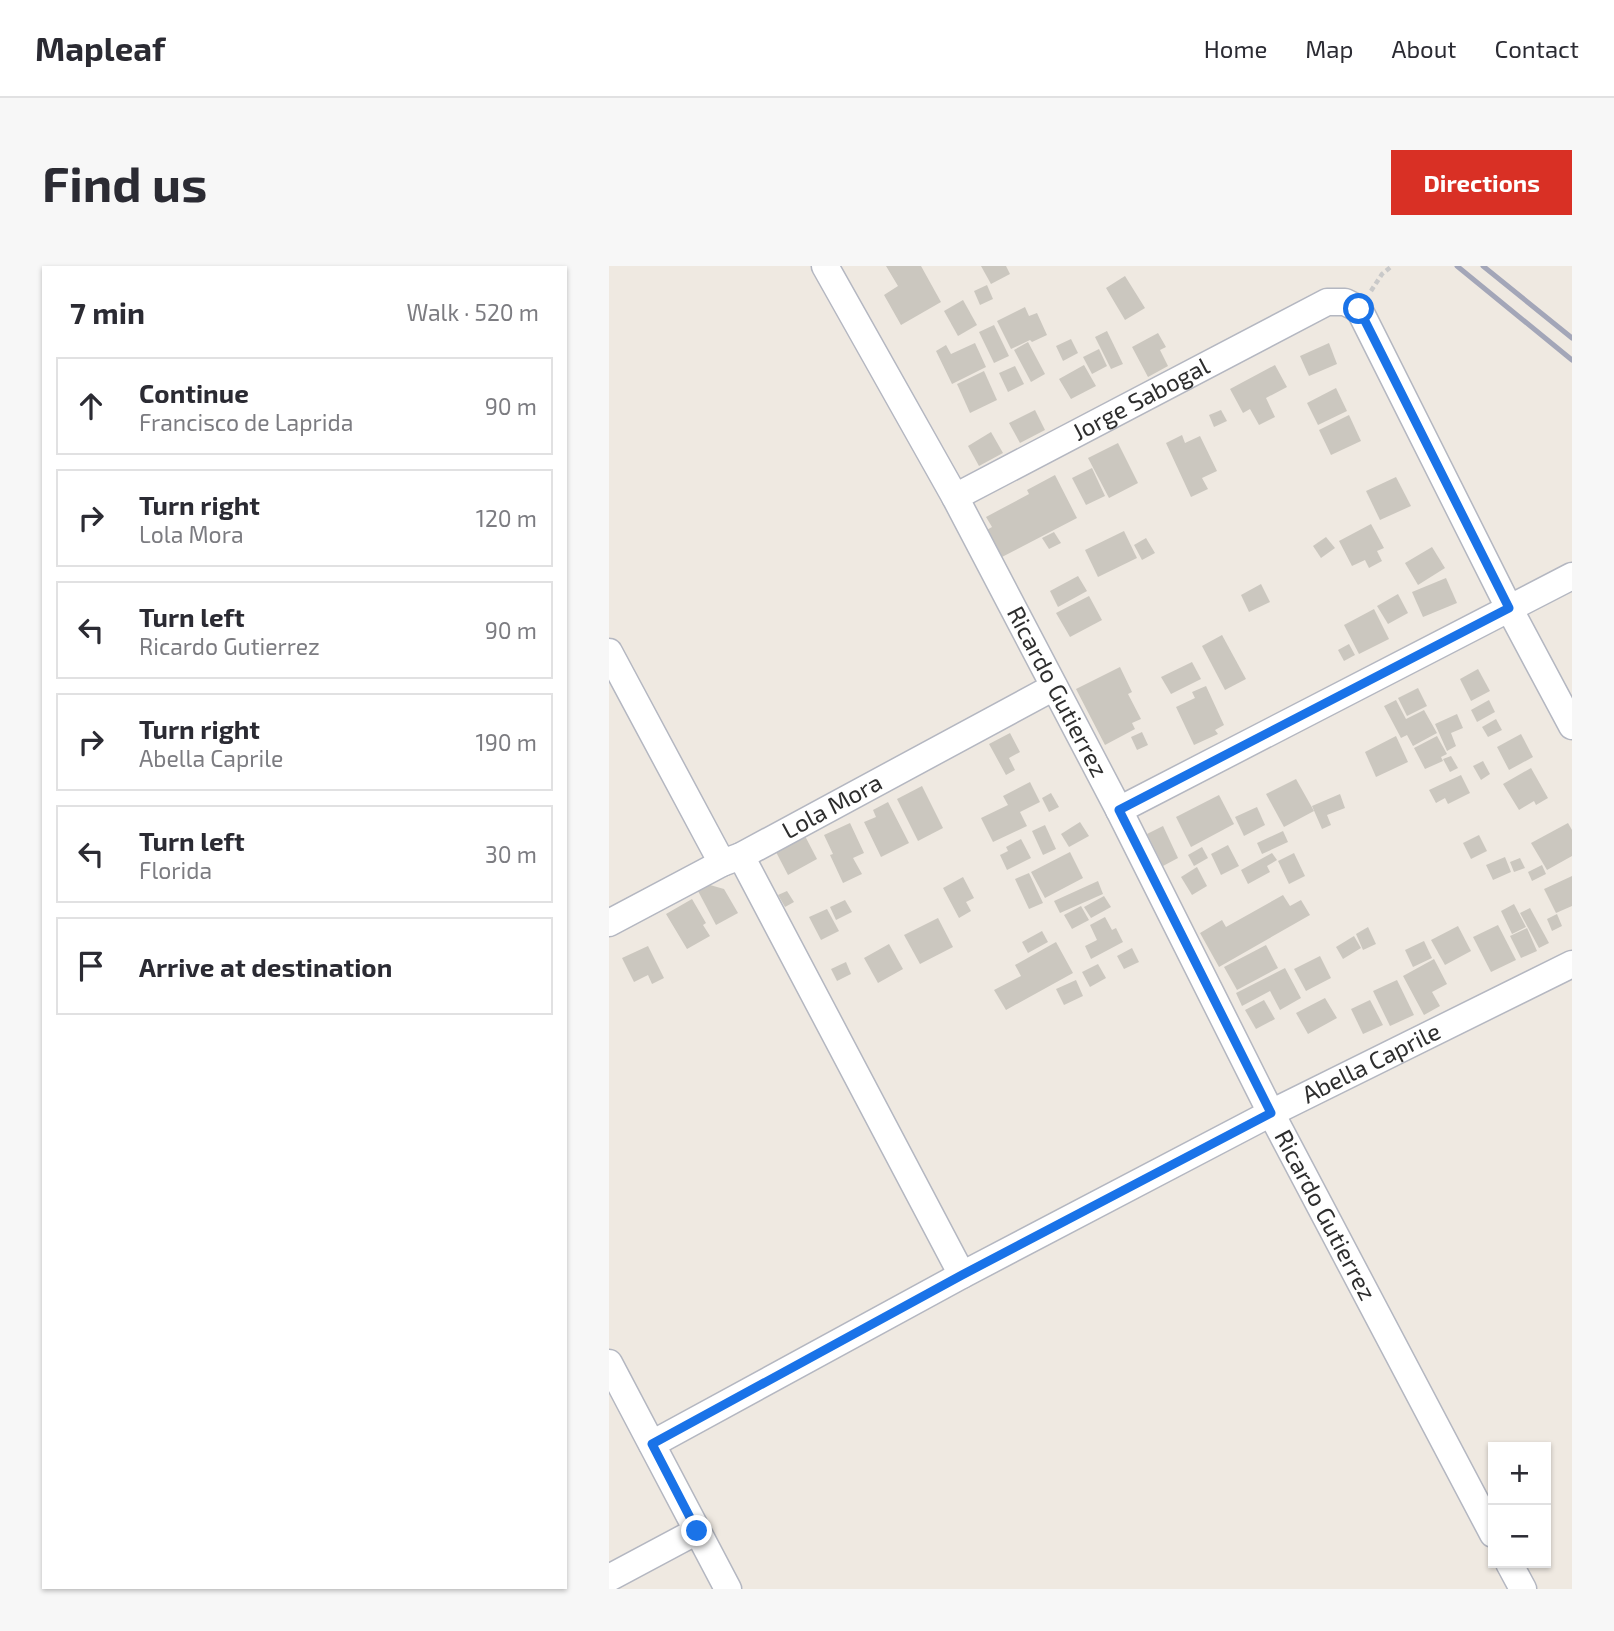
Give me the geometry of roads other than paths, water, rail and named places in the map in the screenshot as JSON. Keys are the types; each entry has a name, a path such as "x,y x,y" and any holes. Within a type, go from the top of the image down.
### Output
{"street":[{"name":"Ricardo Gutierrez","path":"825,266 955,497 1119,810 1271,1113 1488,1525"},
{"name":"Jorge Sabogal","path":"955,497 1328,302 1345,302 1359,309 1509,608"},
{"path":"1119,810 1572,576"},
{"path":"1509,608 1572,726"},
{"path":"609,652 731,860 962,1275"},
{"name":"Lola Mora","path":"609,923 1054,687"},
{"name":"Abella Caprile","path":"652,1444 962,1275 1271,1113 1572,964"},
{"path":"609,1363 728,1589"},
{"path":"609,1578 697,1531"},
{"path":"1512,1568 1523,1589"}],"railway":[{"path":"1457,266 1572,360"},
{"path":"1483,266 1572,338"}]}
